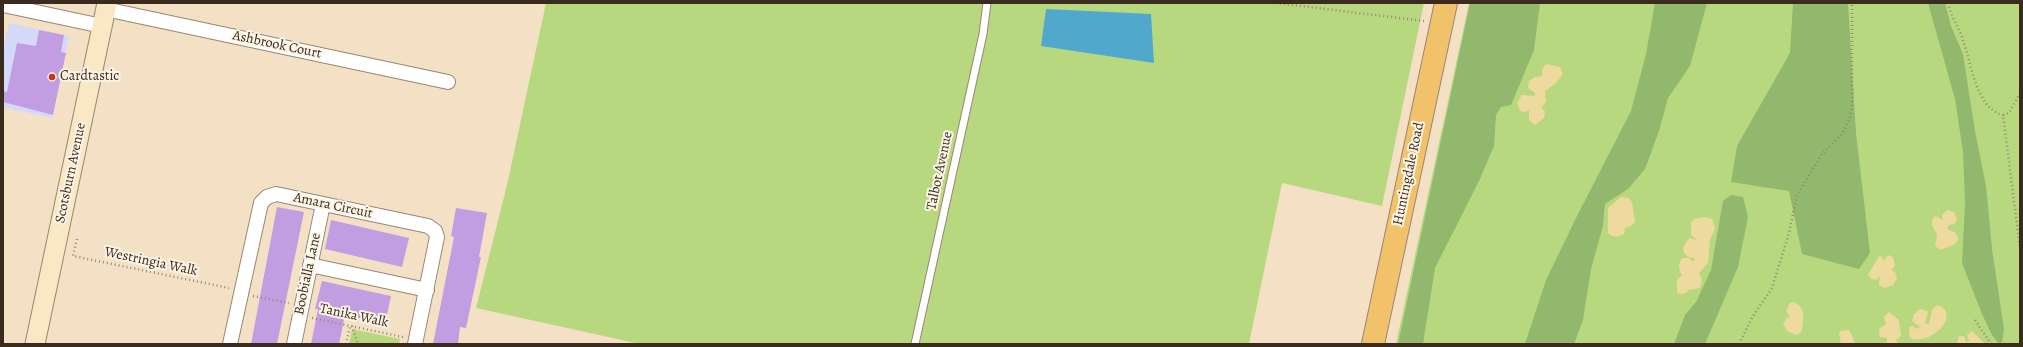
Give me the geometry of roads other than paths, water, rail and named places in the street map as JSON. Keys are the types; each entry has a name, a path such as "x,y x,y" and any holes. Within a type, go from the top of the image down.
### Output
{"main road":[{"name":"Huntingdale Road","path":"1373,344 1443,13"}],"street":[{"name":"Ashbrook Court","path":"3,5 105,13 448,82"},
{"name":"Scotsburn Avenue","path":"35,344 105,13"},
{"name":"Amara Circuit","path":"230,344 260,203 267,197 276,194 428,226 435,230 437,237 427,290 409,340"},
{"name":"Boobialla Lane","path":"294,344 323,204"},
{"path":"310,265 427,290"}],"lane":[{"name":"Talbot Avenue","path":"915,344 983,34 987,3"}],"water":[{"path":"1046,9 1151,14 1154,63 1041,46"}],"place":[{"name":"Cardtastic","path":"52,77"}]}
